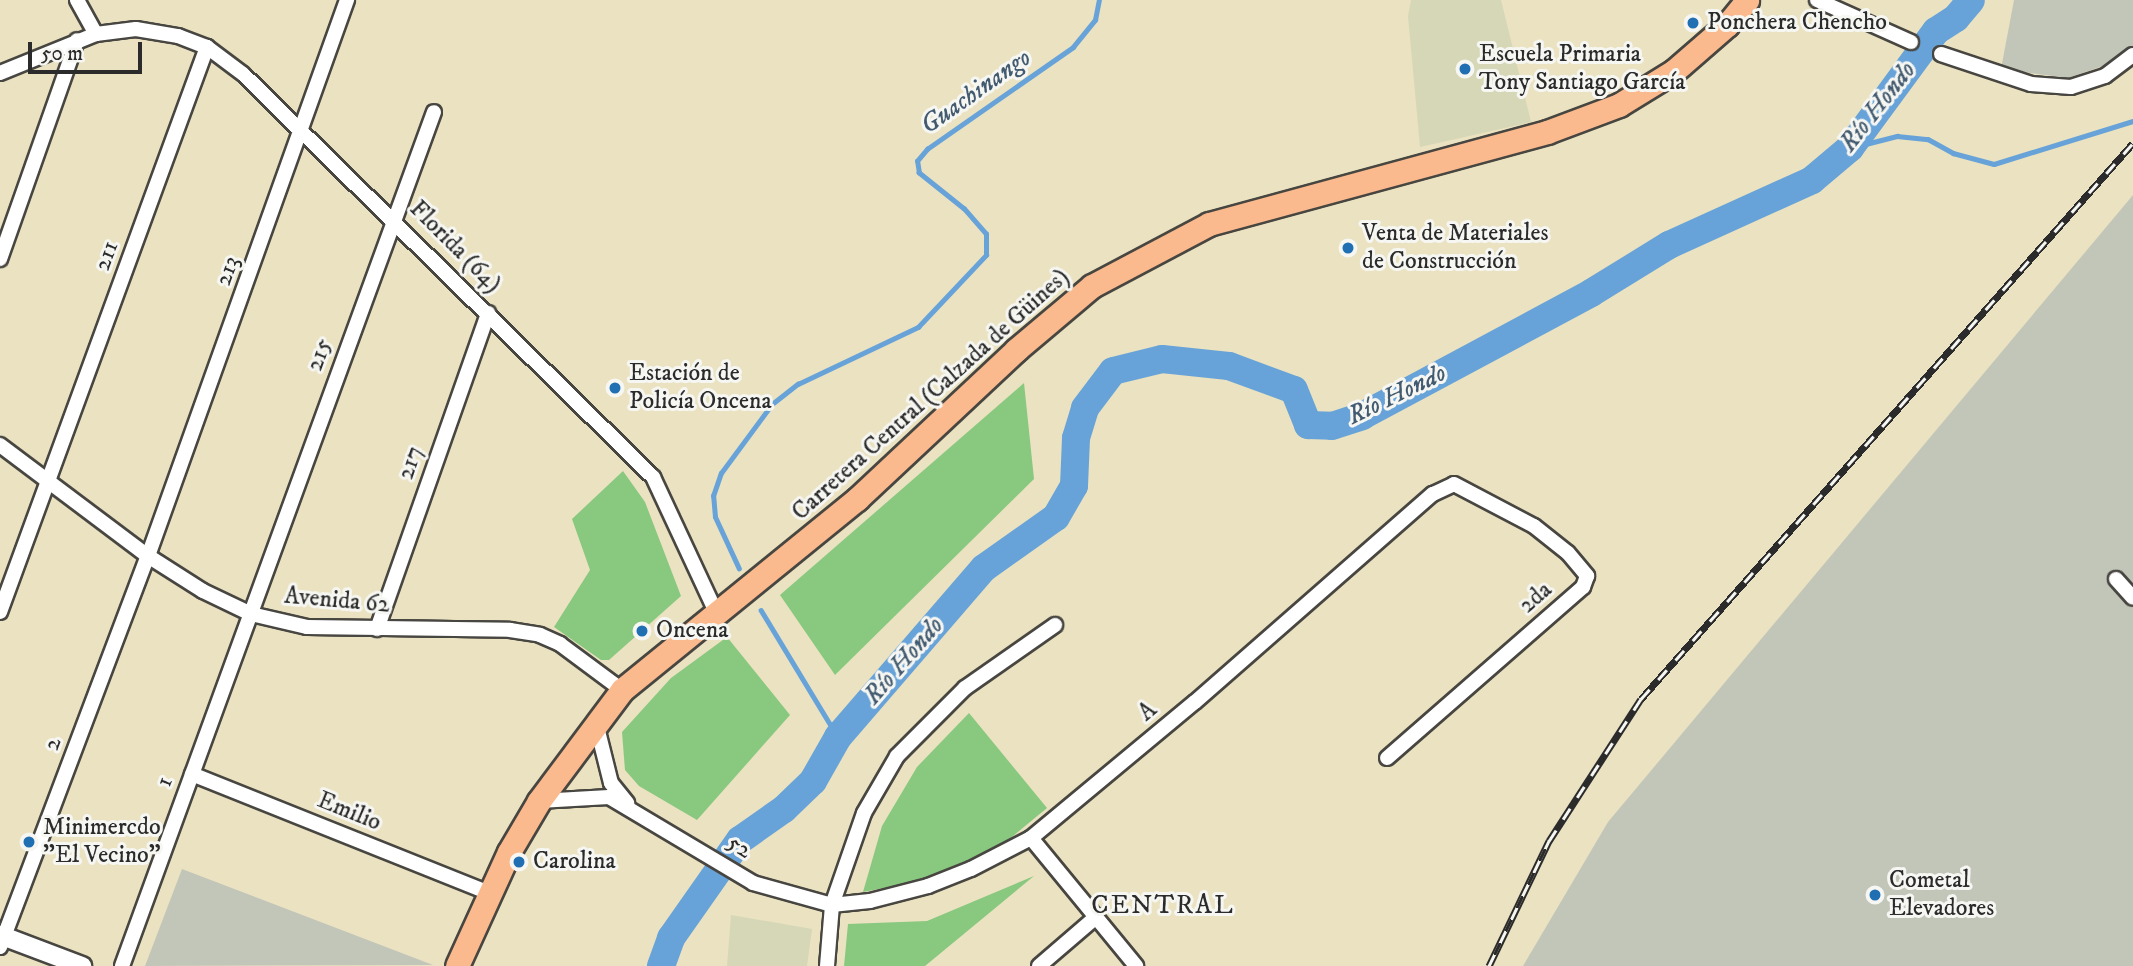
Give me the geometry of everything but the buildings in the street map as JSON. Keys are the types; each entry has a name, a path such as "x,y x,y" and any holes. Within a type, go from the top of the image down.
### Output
{"main road":[{"name":"Carretera Central (Calzada de Güines)","path":"457,966 489,893 539,801 622,690 723,607 773,571 1016,350 1092,286 1137,259 1209,224 1547,132 1619,105 1674,71 1727,26 1747,0"}],"street":[{"path":"77,0 96,34"},
{"name":"213","path":"148,556 303,132 347,0"},
{"path":"1817,0 1911,42"},
{"name":"Florida (64)","path":"0,73 96,34 152,31 207,47 267,93 303,132 394,218 653,477 723,607"},
{"path":"0,259 77,40"},
{"name":"211","path":"0,612 207,47"},
{"path":"1941,54 2031,84 2071,86 2105,76 2133,55"},
{"name":"215","path":"251,614 434,111"},
{"name":"217","path":"377,629 488,313"},
{"name":"Avenida 62","path":"0,445 148,556 203,591 251,614 307,626 510,630 540,635 560,643 622,690"},
{"name":"2da","path":"1387,758 1583,587 1587,576 1568,552 1534,526 1454,484"},
{"name":"A","path":"832,905 928,886 971,869 1031,838 1433,494 1454,484"},
{"name":"2","path":"1,940 148,556"},
{"path":"2116,579 2133,598"},
{"name":"1","path":"122,966 251,614"},
{"path":"827,966 832,905 864,813 897,756 965,688 1055,625"},
{"name":"52","path":"596,723 611,783 630,807"},
{"name":"Emilio","path":"192,774 489,893"},
{"name":"52","path":"539,801 609,797 694,844 753,883 832,905"},
{"path":"1031,838 1136,966"},
{"path":"1039,966 1096,917"},
{"path":"1,940 82,966"}],"shaded area":[{"name":"Escuela Primaria Tony Santiago García","path":"1411,0 1501,0 1531,122 1420,147 1408,16"},
{"path":"2014,0 2133,0 2133,46 2103,66 2068,78 2001,69"},
{"path":"2133,195 2133,966 1523,966 1608,822"},
{"path":"182,869 433,965 145,966"},
{"path":"731,915 812,929 807,966 727,966"}],"green space":[{"path":"1024,383 1034,479 835,675 780,595"},
{"path":"623,471 645,502 681,596 609,660 601,660 554,627 590,570 572,519"},
{"path":"727,637 790,715 697,820 639,786 625,770 622,732 671,678"},
{"path":"969,713 1047,808 996,850 915,882 863,892 882,826 917,767"},
{"path":"1034,876 925,966 844,966 848,924 927,921"}],"waterway":[{"name":"Guachinango","path":"739,569 715,517 713,496 721,473 772,404 798,384 918,327 986,255 986,234 964,209 919,173 917,161 927,149 1073,47 1095,20 1099,0"},
{"name":"Río Hondo","path":"661,966 671,938 740,840 784,809 813,781 838,737 984,568 1056,517 1074,486 1076,438 1085,408 1113,371 1162,359 1229,366 1294,390 1308,425 1332,426 1362,416 1591,293 1669,245 1812,180 1850,148 1936,31 1956,18 1971,0"},
{"path":"1850,148 1897,136 1928,139 1953,153 1994,164 2133,121"},
{"name":"Guachinango","path":"761,610 838,737"}],"railway":[{"path":"1489,966 1549,841 1641,699 2133,143"}],"place":[{"name":"Ponchera Chencho","path":"1693,23"},
{"name":"Escuela Primaria Tony Santiago García","path":"1465,69"},
{"name":"Venta de Materiales de Construcción","path":"1348,248"},
{"name":"Estación de Policía Oncena","path":"615,388"},
{"name":"Oncena","path":"642,631"},
{"name":"Minimercdo \"El Vecino\"","path":"29,842"},
{"name":"Carolina","path":"519,862"},
{"name":"Cometal Elevadores","path":"1875,895"}],"district":[{"name":"CENTRAL","path":"1163,906"}]}
